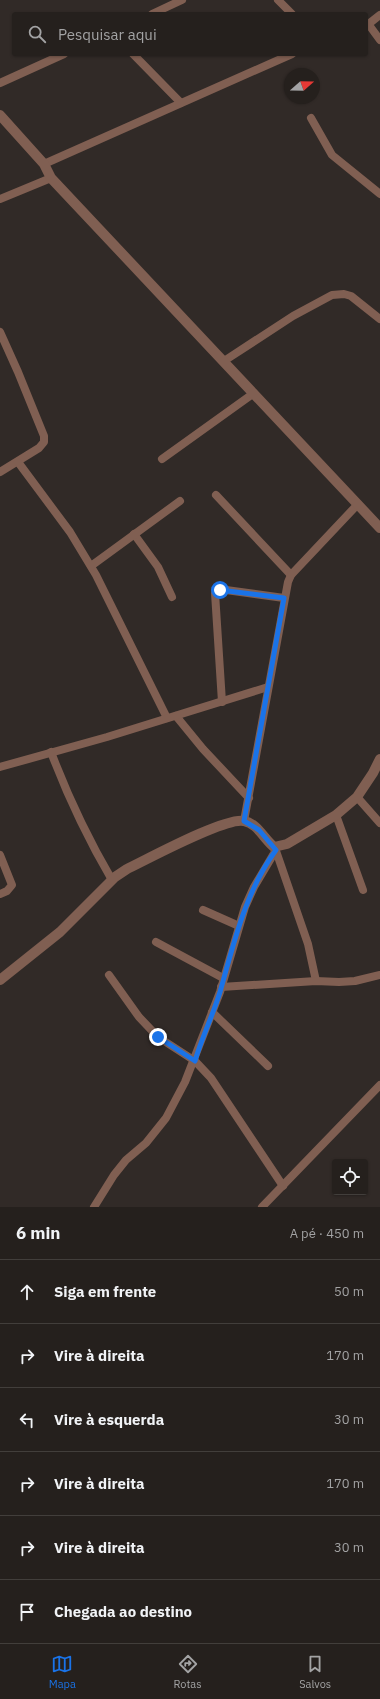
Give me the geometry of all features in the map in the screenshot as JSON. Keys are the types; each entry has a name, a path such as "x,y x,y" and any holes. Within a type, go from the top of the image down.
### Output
{"street":[{"path":"156,12 182,0"},
{"path":"278,0 290,12"},
{"path":"380,16 368,26 380,40"},
{"path":"0,83 60,56"},
{"path":"135,56 181,103"},
{"path":"44,164 287,56"},
{"path":"0,115 44,164 51,178 380,528"},
{"path":"311,118 332,155 380,194"},
{"path":"0,199 51,178"},
{"path":"224,362 293,316 332,295 344,294 350,296 380,319"},
{"path":"0,332 44,436 44,442 39,448 0,472"},
{"path":"162,459 254,393"},
{"path":"18,462 45,497 91,566 167,718"},
{"path":"216,495 291,575"},
{"path":"91,566 180,501"},
{"path":"244,821 284,598 291,575 358,504"},
{"path":"134,534 158,567 172,597"},
{"path":"222,702 215,593 220,590 226,590 284,598"},
{"path":"0,767 108,737 268,687"},
{"path":"176,716 226,775 249,798"},
{"path":"51,752 74,809 93,848 112,880"},
{"path":"94,1207 114,1175 126,1160 146,1143 166,1118 195,1061 221,987 239,926 254,887 276,849 336,815 357,797 373,773 380,759"},
{"path":"357,797 380,823"},
{"path":"336,815 363,890"},
{"path":"1,978 60,932 112,880 127,869 223,823 244,821 259,830 269,844 276,849 308,944 316,980"},
{"path":"0,855 12,885 7,891 0,894"},
{"path":"203,910 239,926"},
{"path":"156,942 223,978"},
{"path":"109,975 123,997 158,1037 195,1061 218,1087 283,1186"},
{"path":"221,987 316,980 339,982 355,981 380,975"},
{"path":"212,1012 268,1066"},
{"path":"262,1207 380,1085"}],"route":[{"path":"158,1037 195,1061 220,992 245,908 266,864 276,850 275,847 269,844 259,830 244,821 284,598 220,590"}]}
